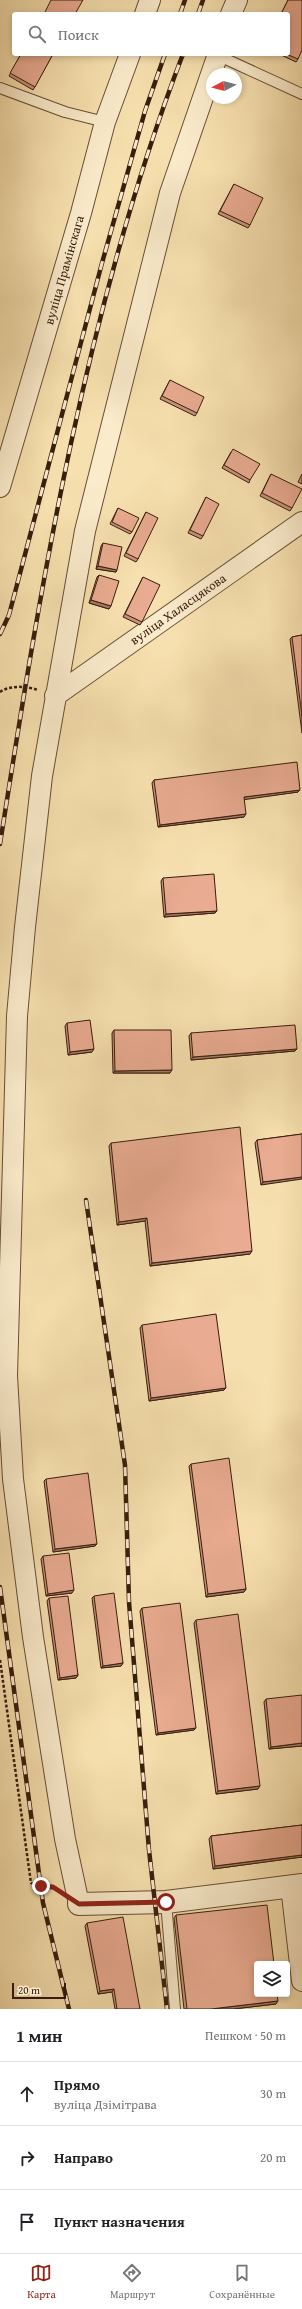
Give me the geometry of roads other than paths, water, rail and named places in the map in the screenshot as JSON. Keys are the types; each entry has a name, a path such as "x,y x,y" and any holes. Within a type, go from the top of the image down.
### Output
{"street":[{"path":"146,12 150,0"},
{"path":"232,12 237,0"},
{"name":"вуліца Прамінскага","path":"0,487 81,213 105,122 129,56"},
{"path":"217,56 170,193 86,531 55,696 40,798 25,928 17,1016 7,1376 13,1479 32,1629 65,1839 79,1904 166,1902 296,1885 302,1981"},
{"name":"вуліца Халасцякова","path":"55,696 302,522"}],"lane":[{"path":"219,56 302,94"},
{"path":"0,88 65,112 105,122"},
{"path":"166,1902 175,2009"}],"railway":[{"path":"181,12 185,0"},
{"path":"199,12 203,0"},
{"path":"0,634 9,615 102,263 145,111 164,56"},
{"path":"0,844 33,644 71,444 119,247 149,150 182,56"},
{"path":"86,1200 125,1465 129,1602 149,1850 167,2009"},
{"path":"0,1587 43,1903 69,2009"}]}
